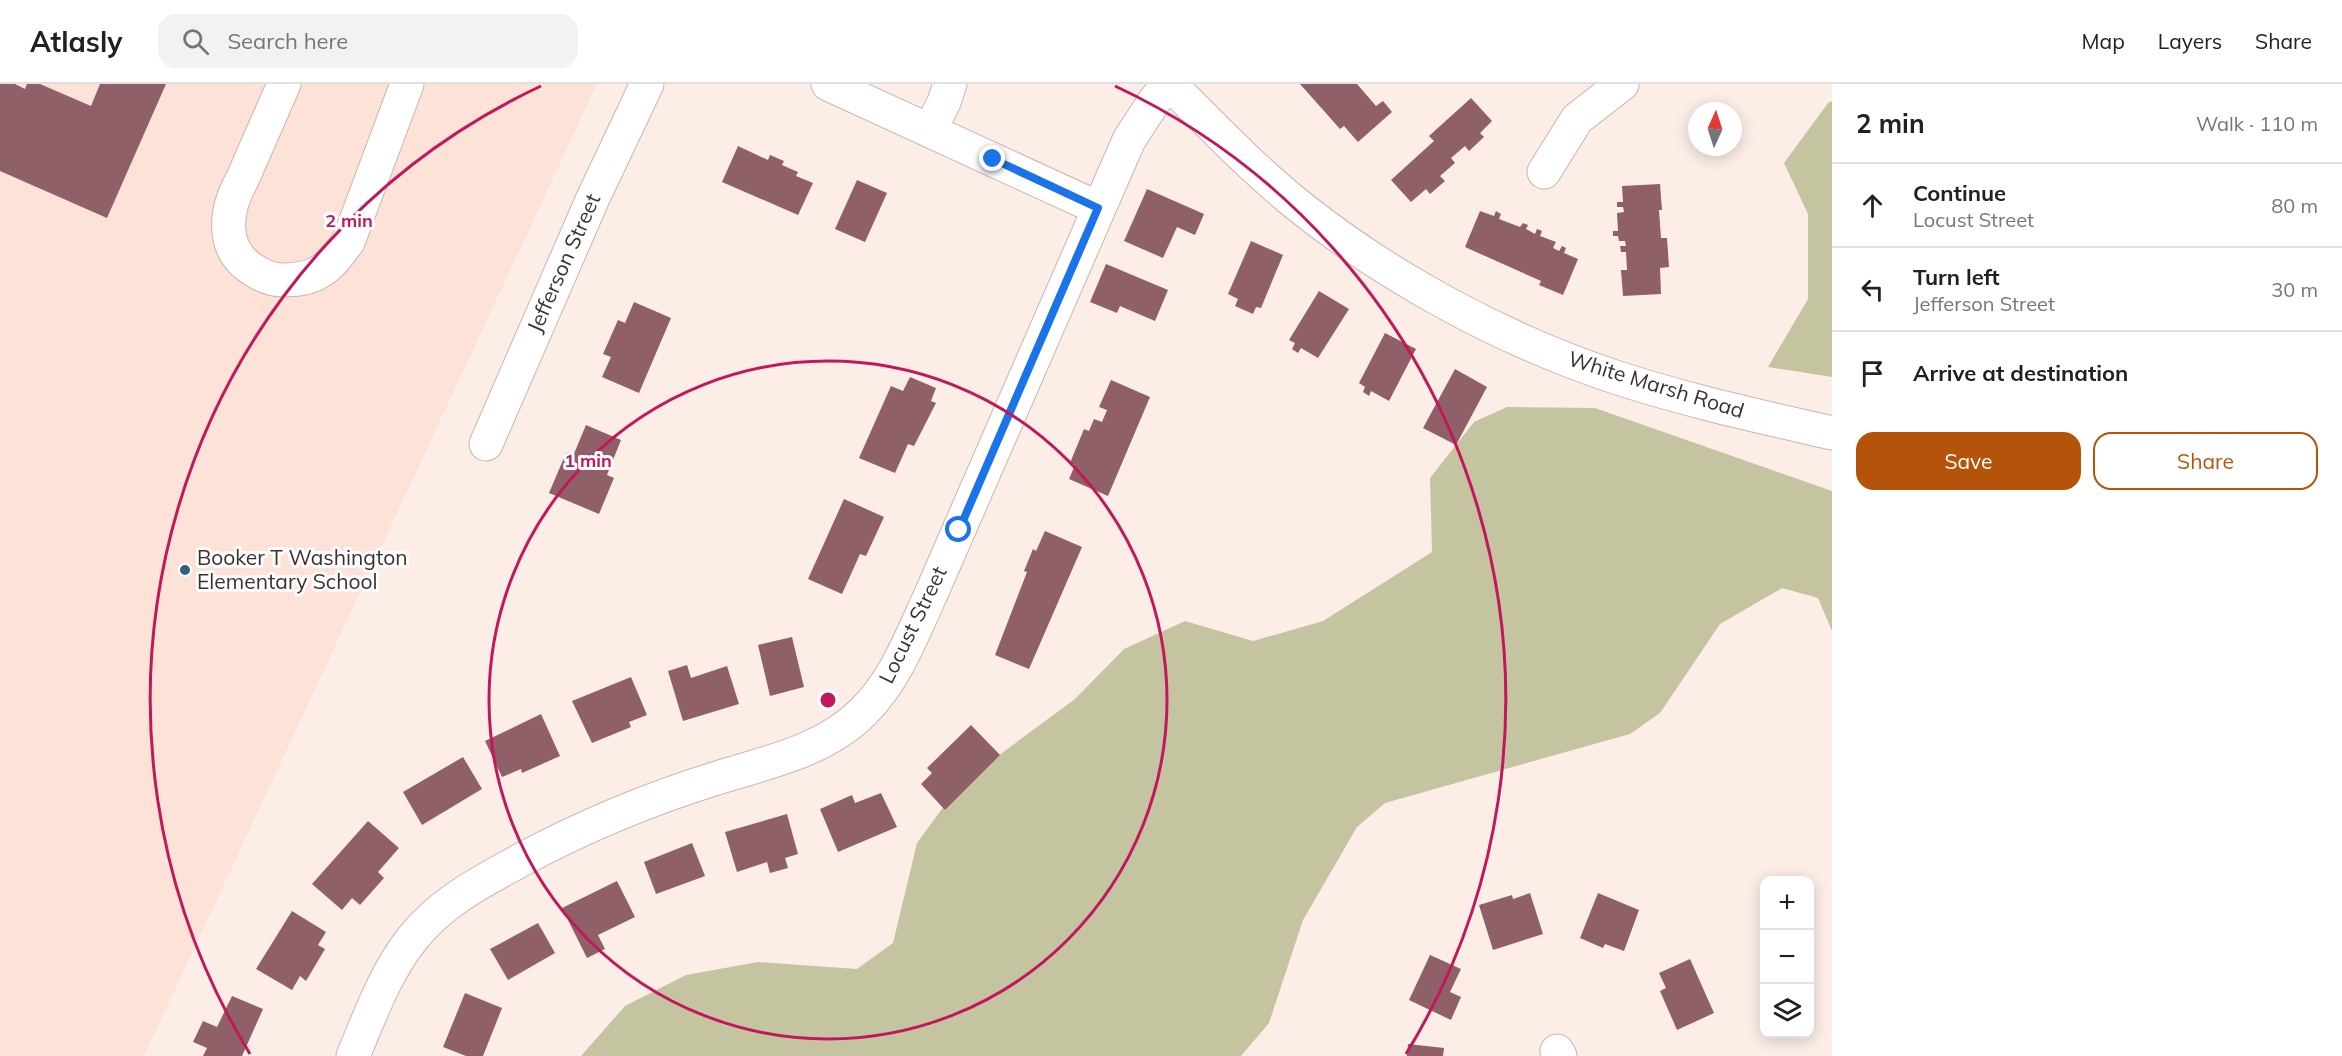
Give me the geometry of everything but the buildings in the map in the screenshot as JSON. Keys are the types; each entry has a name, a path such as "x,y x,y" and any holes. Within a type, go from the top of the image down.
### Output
{"street":[{"path":"284,84 234,194 228,219 229,237 234,253 240,261 260,275 276,280 300,280 319,273 333,262 348,242 407,84"},
{"name":"Jefferson Street","path":"486,444 588,208 646,84"},
{"path":"828,84 1098,208"},
{"path":"930,130 950,84"},
{"name":"Locust Street","path":"353,1056 390,971 412,939 439,910 471,886 572,833 654,798 804,750 835,734 863,712 886,685 916,625 1129,140 1155,100 1170,84"},
{"name":"White Marsh Road","path":"1170,84 1239,154 1299,206 1363,252 1448,304 1528,343 1612,376 1698,402 1832,433"},
{"path":"1544,172 1576,120 1622,84"}],"shaded area":[{"name":"Booker T Washington Elementary School","path":"0,84 597,84 144,1056 0,1056"}],"green space":[{"path":"1832,101 1832,377 1768,367 1808,299 1808,214 1784,163 1828,103"},
{"path":"1507,407 1595,408 1832,491 1832,631 1818,598 1782,588 1720,624 1660,713 1630,734 1385,803 1357,827 1303,920 1269,1023 1241,1056 581,1056 625,1006 686,975 758,962 857,969 893,943 917,843 960,784 1075,699 1124,649 1185,621 1253,641 1323,621 1432,552 1430,478 1474,422"}],"place":[{"name":"Booker T Washington Elementary School","path":"185,570"}],"route":[{"path":"959,530 1098,208 993,159"}]}
